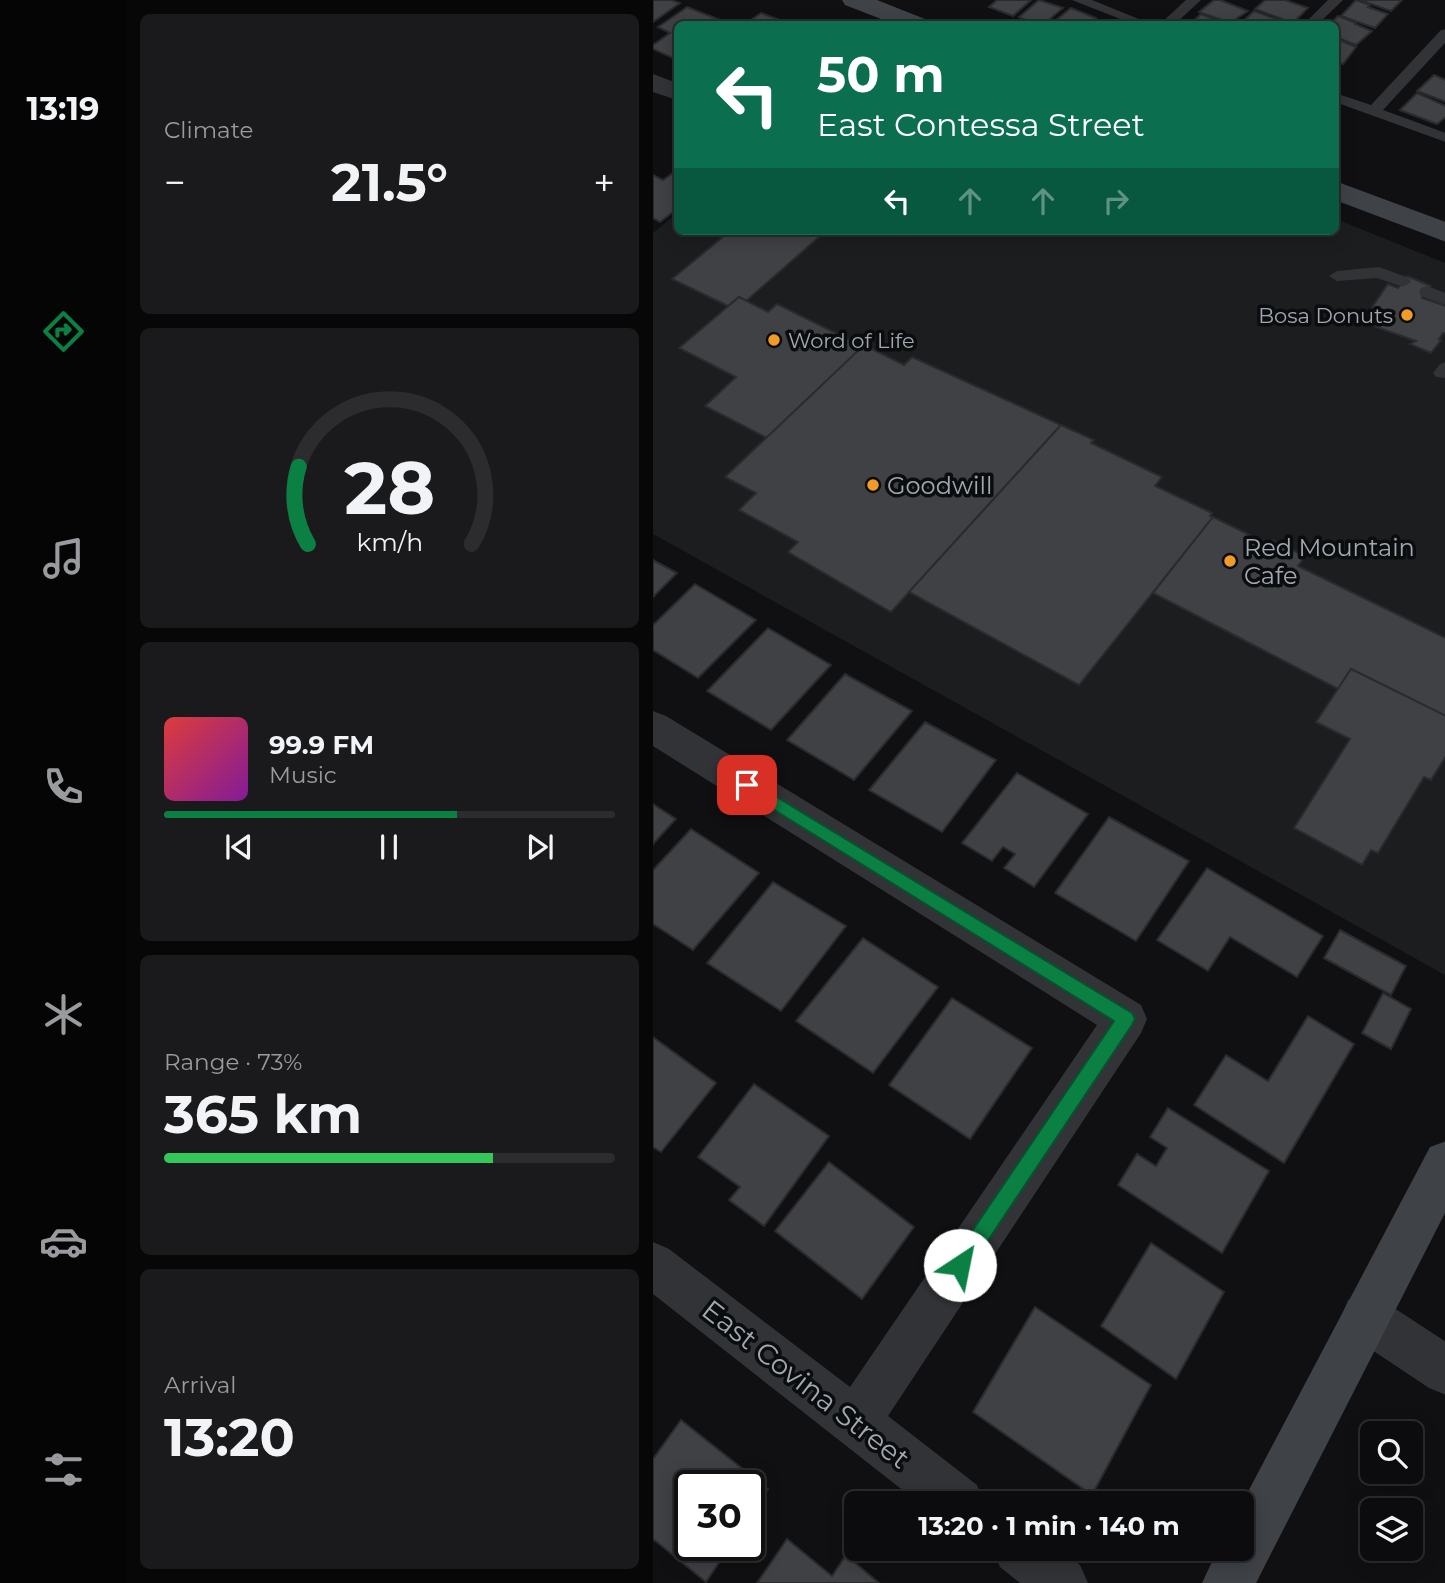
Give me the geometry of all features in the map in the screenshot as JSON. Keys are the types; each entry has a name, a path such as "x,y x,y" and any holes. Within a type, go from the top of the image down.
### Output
{"main road":[{"path":"854,0 908,21"},
{"path":"1339,192 1445,233"},
{"path":"1228,1583 1445,1163"}],"street":[{"path":"653,82 674,91"},
{"path":"653,727 1126,1019 855,1422"},
{"name":"East Covina Street","path":"653,1265 944,1491"},
{"path":"1365,1317 1445,1371"},
{"path":"1034,1561 1062,1583"}],"lane":[{"path":"1079,0 1136,21"},
{"path":"1170,21 1194,0"},
{"path":"1314,21 1336,0"},
{"path":"1374,111 1445,33"},
{"path":"1339,98 1445,138"},
{"path":"1337,275 1379,272 1403,282"},
{"path":"1427,292 1445,300"}],"shaded area":[{"path":"674,216 674,235 1339,235 1339,220 1445,263 1445,975 653,534 653,233"}],"building":[{"path":"653,0 671,0 680,3 653,22"},
{"path":"997,0 1031,0 1013,16 989,7"},
{"path":"1039,0 1063,8 1048,21 1028,21 1019,17"},
{"path":"1214,0 1248,11 1233,21 1224,21 1199,12"},
{"path":"1265,0 1285,0 1308,8 1295,21 1288,21 1255,9"},
{"path":"1356,0 1388,14 1375,28 1341,16"},
{"path":"1360,0 1402,0 1391,11"},
{"path":"687,7 723,21 674,21 674,59 653,49 653,45 670,33 658,27"},
{"path":"1071,8 1096,18 1092,21 1055,21"},
{"path":"1254,11 1282,21 1243,21"},
{"path":"761,13 782,21 749,21"},
{"path":"1201,14 1218,21 1193,21"},
{"path":"1338,16 1372,31 1356,45 1339,39 1339,21 1333,21"},
{"path":"1339,40 1356,47 1343,64 1339,62"},
{"path":"1434,75 1446,80 1446,102 1417,91"},
{"path":"1417,93 1446,106 1446,117 1437,124 1400,110"},
{"path":"674,172 674,211 660,222 653,218 653,175 663,180"},
{"path":"725,235 821,235 746,301 739,297 728,306 672,279"},
{"name":"Bosa Donuts","path":"1407,276 1431,286 1422,298 1446,306 1446,334 1443,333 1431,353 1410,344 1416,341 1362,322 1388,284 1398,288"},
{"path":"739,297 768,312 777,304 864,347 767,438 705,406 736,377 679,348"},
{"name":"Goodwill","path":"864,345 904,365 912,357 1061,425 891,612 788,552 798,542 739,510 756,493 725,477"},
{"path":"1061,425 1094,440 1091,443 1162,477 1155,486 1212,513 1210,516 1213,517 1079,685 909,592"},
{"path":"1213,517 1268,544 1272,540 1305,556 1298,566 1446,638 1446,716 1351,669 1338,689 1153,593"},
{"path":"653,560 677,573 653,597"},
{"path":"695,584 756,620 698,678 653,650 653,625"},
{"path":"768,628 831,665 771,730 707,691"},
{"path":"1351,669 1446,716 1446,756 1431,780 1424,777 1378,853 1371,850 1362,865 1294,828 1350,739 1316,722"},
{"path":"845,674 912,711 854,780 787,740"},
{"path":"925,722 996,760 942,832 869,790"},
{"path":"1017,773 1088,814 1034,887 1004,868 1015,854 1003,847 992,861 962,843"},
{"path":"653,804 676,819 653,844"},
{"path":"1109,817 1189,861 1136,941 1055,893"},
{"path":"691,829 759,873 693,950 653,924 653,870"},
{"path":"1207,868 1323,936 1297,977 1230,937 1208,971 1157,940"},
{"path":"773,882 846,926 781,1011 707,963"},
{"path":"1340,930 1406,966 1391,995 1324,958"},
{"path":"863,938 938,987 873,1073 796,1021"},
{"path":"1383,993 1411,1009 1391,1049 1362,1033"},
{"path":"952,998 1032,1048 970,1139 889,1085"},
{"path":"1308,1016 1354,1044 1284,1163 1194,1105 1226,1055 1268,1081"},
{"path":"653,1037 716,1083 661,1152 653,1147"},
{"path":"754,1084 829,1136 764,1226 729,1200 740,1187 698,1157"},
{"path":"1168,1108 1269,1171 1222,1253 1118,1185 1137,1154 1156,1166 1167,1148 1150,1137"},
{"path":"829,1162 914,1227 862,1299 775,1231"},
{"path":"1151,1243 1224,1292 1176,1379 1101,1326"},
{"path":"1035,1307 1151,1385 1094,1491 1086,1491 973,1412"},
{"path":"681,1420 744,1470 674,1470 674,1556 653,1539 653,1459"},
{"path":"787,1539 832,1576 844,1558 844,1561 853,1561 879,1583 757,1583"},
{"path":"680,1561 720,1561 706,1582"}],"place":[{"name":"Bosa Donuts","path":"1407,315"},
{"name":"Word of Life","path":"774,340"},
{"name":"Goodwill","path":"873,485"},
{"name":"Red Mountain Cafe","path":"1230,561"}],"route":[{"path":"747,785 1126,1019 960,1265"}]}
